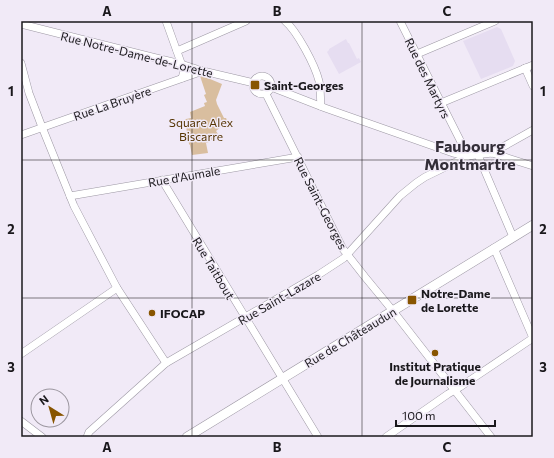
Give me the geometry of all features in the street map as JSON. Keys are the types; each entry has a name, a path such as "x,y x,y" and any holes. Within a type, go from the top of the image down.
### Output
{"main road":[{"name":"Rue de Châteaudun","path":"187,437 533,225"}],"street":[{"path":"167,21 184,71 182,78"},
{"path":"177,51 246,21"},
{"path":"285,21 291,26 313,62 319,82 321,106"},
{"name":"Rue des Martyrs","path":"400,21 468,156"},
{"path":"417,54 495,21"},
{"name":"Rue Notre-Dame-de-Lorette","path":"21,24 254,83"},
{"path":"21,63 29,93 70,196 117,288 166,364"},
{"path":"441,103 533,65"},
{"path":"525,68 533,86"},
{"name":"Rue La Bruyère","path":"21,135 203,71"},
{"path":"263,77 269,79 271,87 269,92 266,94 260,94 256,92 254,83 257,79 263,77"},
{"path":"271,87 453,153 468,156 492,153 533,130"},
{"name":"Rue Saint-Georges","path":"266,94 344,249 491,437"},
{"path":"492,153 533,166"},
{"path":"478,155 513,237"},
{"name":"Rue Saint-Lazare","path":"87,437 89,432 166,364 318,275 344,258 400,196 416,183 468,156"},
{"name":"Rue d'Aumale","path":"70,196 298,157"},
{"name":"Rue Taitbout","path":"162,180 318,437"},
{"path":"386,437 533,338 494,248"},
{"path":"21,354 117,288"},
{"path":"21,421 40,436"}],"shaded area":[{"path":"497,27 501,29 515,61 513,66 481,79 463,41"},
{"path":"346,39 357,59 359,58 361,62 339,74 327,52 329,49"}],"green space":[{"name":"Square Alex Biscarre","path":"200,76 222,84 216,100 224,118 226,118 228,122 230,121 231,124 224,128 222,126 216,131 218,134 206,143 208,153 192,155 185,120 191,118 190,112 205,106 204,103 207,102"}],"place":[{"name":"Saint-Georges","path":"255,85"},
{"name":"Notre-Dame de Lorette","path":"412,300"},
{"name":"IFOCAP","path":"152,313"},
{"name":"Institut Pratique de Journalisme","path":"435,353"}],"district":[{"name":"Faubourg Montmartre","path":"470,154"}]}
